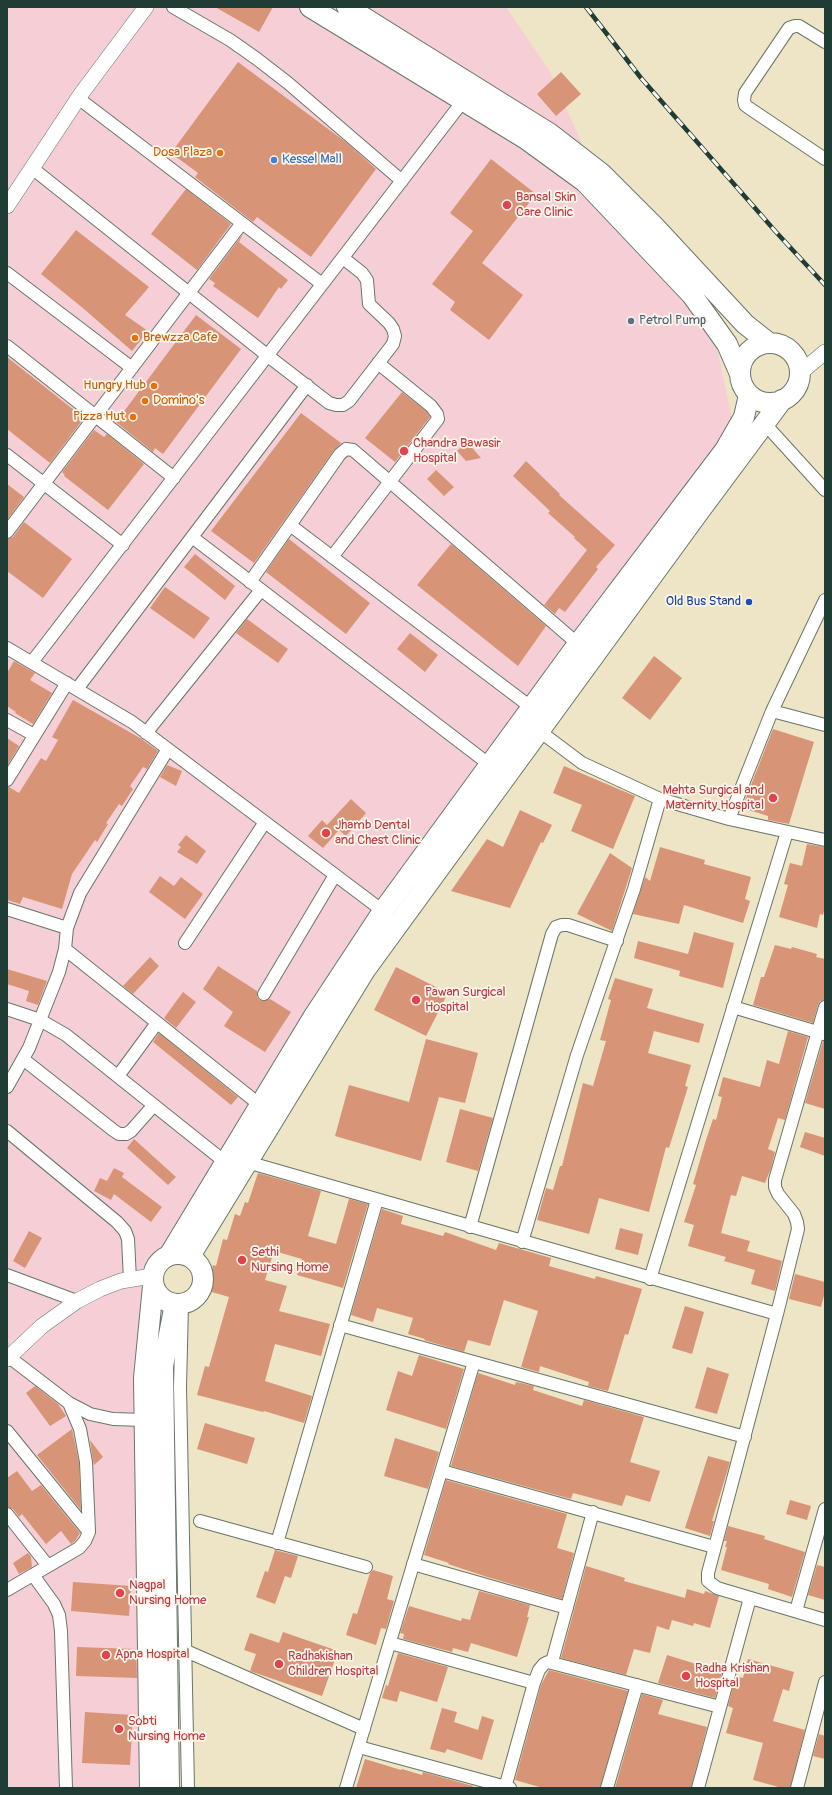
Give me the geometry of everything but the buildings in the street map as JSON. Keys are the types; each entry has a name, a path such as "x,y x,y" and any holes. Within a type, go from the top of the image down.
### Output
{"main road":[{"path":"310,7 526,139 585,182 692,296 727,344 740,374 743,385 749,395 758,401 770,403 782,400 791,394 798,385 800,373 798,362 791,352 779,344 770,343 758,346 748,352 743,360 740,374"},
{"path":"347,7 549,133 602,174 655,227 745,324 770,343"},
{"path":"190,1256 365,970 399,923 578,644 725,450 744,417 749,395"},
{"path":"170,1254 314,1016 383,911 490,765 531,719 765,424 782,400"},
{"path":"150,1788 144,1378 153,1281 155,1267 164,1257 170,1254 180,1253 190,1256 197,1262 202,1271 203,1281 200,1291 194,1298 179,1304 166,1301 158,1295 153,1281"},
{"path":"169,1788 163,1366 179,1304"}],"street":[{"path":"7,206 78,98 146,7"},
{"path":"173,7 230,40 257,58 402,181"},
{"path":"825,42 799,26 789,28 745,93 744,100 745,105 749,108 825,159"},
{"path":"78,98 322,284"},
{"path":"32,662 463,101"},
{"path":"32,168 190,292 268,356 329,403 336,405 343,405 349,401 393,344 395,336 393,329 369,304 367,280 362,273 343,258"},
{"path":"7,532 242,223"},
{"path":"7,273 132,368"},
{"path":"7,346 174,478"},
{"path":"800,373 825,352"},
{"path":"332,557 438,419 437,414 431,406 378,363"},
{"path":"7,780 34,735 192,537 307,386"},
{"path":"765,424 825,490"},
{"path":"250,582 340,454 346,449 353,450 359,453 578,644"},
{"path":"7,455 123,544"},
{"path":"290,525 332,557 531,719 582,763 660,799 729,819 825,840"},
{"path":"192,537 490,765"},
{"path":"146,733 261,590"},
{"path":"729,819 772,711 825,600"},
{"path":"7,648 132,722 399,923"},
{"path":"772,711 825,725"},
{"path":"7,720 34,735"},
{"path":"7,1088 23,1059 59,972 65,949 67,928 80,893 168,749"},
{"path":"522,1242 577,1055 634,889 660,799"},
{"path":"185,943 265,822"},
{"path":"650,1278 788,832"},
{"path":"264,994 335,875"},
{"path":"7,909 67,928"},
{"path":"470,1227 552,934 556,927 568,925 617,940"},
{"path":"65,949 260,1105"},
{"path":"734,1007 821,1033"},
{"path":"825,1007 821,1033 775,1180 775,1187 778,1194 794,1214 798,1222 798,1229 745,1437 708,1573 708,1581 717,1588 825,1620"},
{"path":"7,1009 40,1020 66,1035 225,1162"},
{"path":"118,1076 157,1022"},
{"path":"23,1059 120,1134 126,1134 131,1131 154,1105"},
{"path":"7,1131 117,1222 125,1231 128,1239 130,1280"},
{"path":"247,1162 777,1314"},
{"path":"277,1543 377,1200"},
{"path":"7,1275 77,1301"},
{"path":"144,1420 112,1419 90,1414 68,1403 8,1358 42,1326 77,1301 100,1289 121,1281 153,1281"},
{"path":"179,1304 188,1788"},
{"path":"340,1325 745,1437"},
{"path":"346,1788 474,1362"},
{"path":"7,1590 79,1548 85,1541 89,1532 86,1462 80,1429 68,1403"},
{"path":"7,1431 89,1532"},
{"path":"442,1471 714,1547"},
{"path":"552,1662 593,1512"},
{"path":"796,1611 824,1513"},
{"path":"7,1514 48,1566"},
{"path":"200,1521 366,1567"},
{"path":"413,1564 567,1608"},
{"path":"33,1575 54,1604 59,1616 62,1631 66,1788"},
{"path":"698,1788 750,1598"},
{"path":"390,1643 534,1683"},
{"path":"186,1651 364,1729"},
{"path":"359,1747 507,1788 534,1683 539,1670 544,1664 552,1662 720,1707"},
{"path":"797,1788 825,1682"},
{"path":"607,1788 637,1685"}],"shaded area":[{"path":"7,7 506,7 549,70 616,220 713,329 733,423 204,1188 156,1262 141,1341 143,1788 7,1788"}],"railway":[{"path":"586,7 641,78 776,232 825,285"}],"place":[{"name":"Dosa Plaza","path":"220,153"},
{"name":"Kessel Mall","path":"274,160"},
{"name":"Bansal Skin Care Clinic","path":"507,205"},
{"name":"Petrol Pump","path":"631,321"},
{"name":"Brewzza Cafe","path":"135,338"},
{"name":"Hungry Hub","path":"154,386"},
{"name":"Domino's","path":"145,401"},
{"name":"Pizza Hut","path":"133,417"},
{"name":"Chandra Bawasir Hospital","path":"404,451"},
{"name":"Old Bus Stand","path":"749,602"},
{"name":"Mehta Surgical and Maternity Hospital","path":"773,798"},
{"name":"Jhamb Dental and Chest Clinic","path":"326,833"},
{"name":"Pawan Surgical Hospital","path":"416,1000"},
{"name":"Sethi Nursing Home","path":"242,1260"},
{"name":"Nagpal Nursing Home","path":"120,1593"},
{"name":"Apna Hospital","path":"106,1655"},
{"name":"Radhakishan Children Hospital","path":"279,1664"},
{"name":"Radha Krishan Hospital","path":"686,1676"},
{"name":"Sobti Nursing Home","path":"119,1729"}]}
